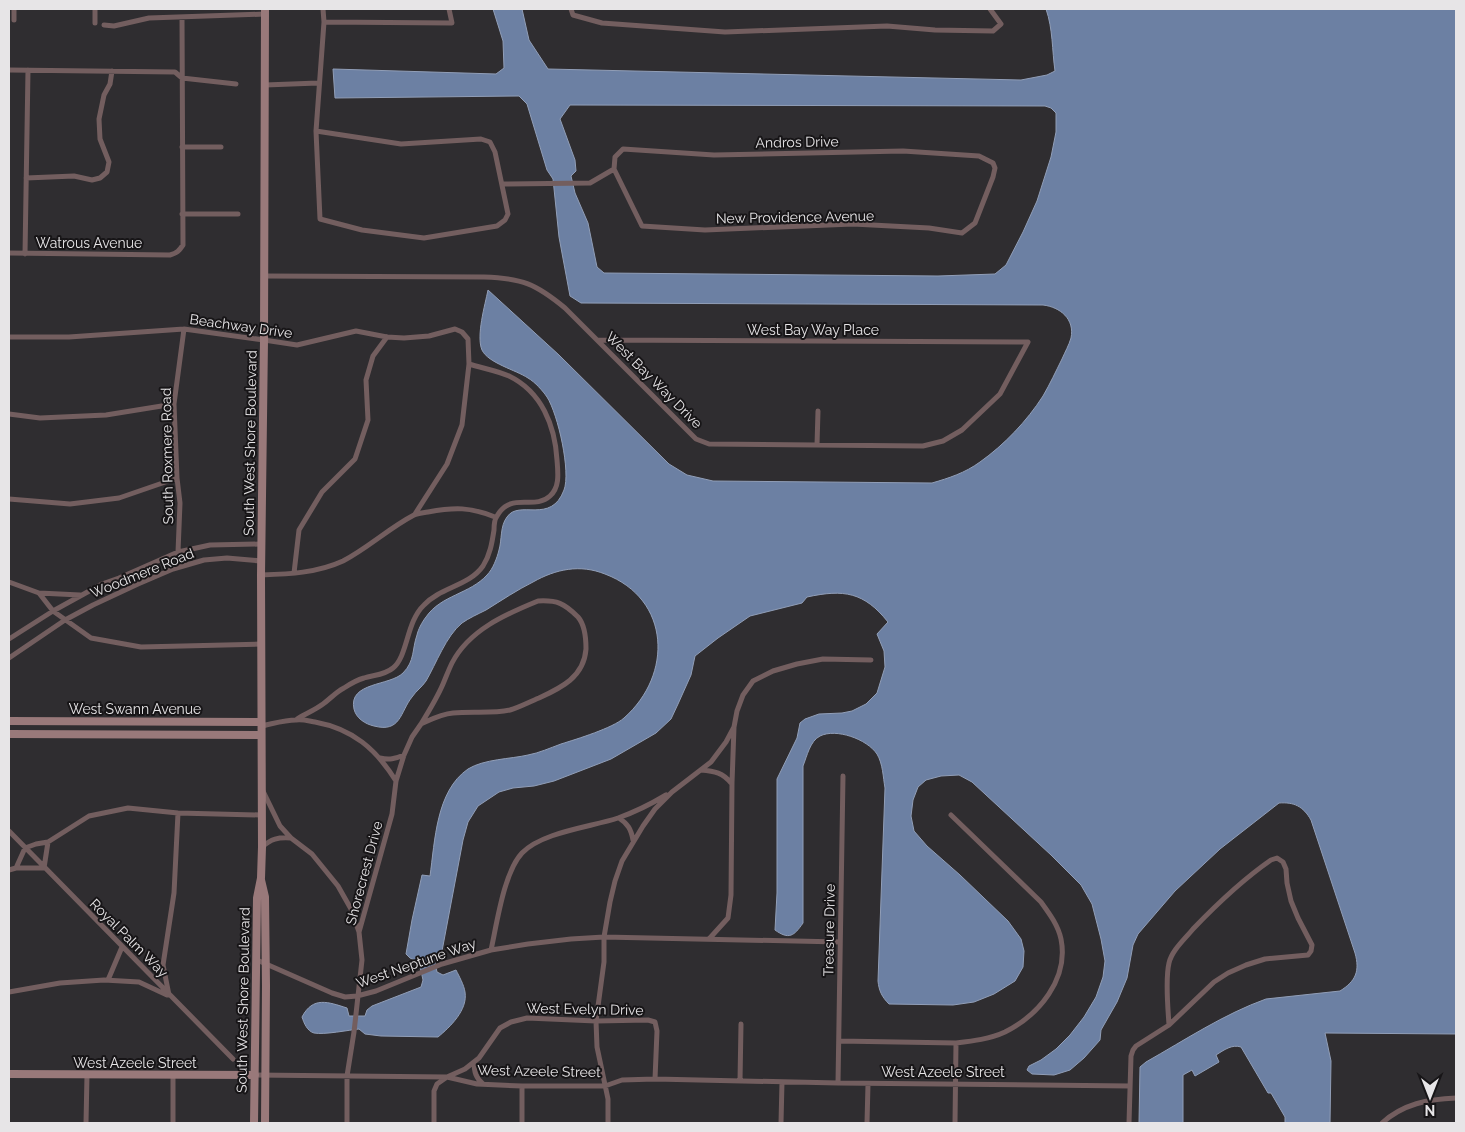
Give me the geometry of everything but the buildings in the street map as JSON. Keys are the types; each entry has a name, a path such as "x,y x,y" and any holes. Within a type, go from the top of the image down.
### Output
{"street":[{"path":"14,9 14,20"},
{"path":"95,9 95,23"},
{"path":"316,131 401,144 481,139 490,142 496,152 508,214 505,220 497,226 424,238 362,230 320,219 316,131 318,83 324,22 323,9"},
{"path":"324,22 452,23 449,9"},
{"path":"571,9 573,15 602,23 725,32 887,26 935,30 993,31 1001,24 990,9"},
{"path":"104,25 114,26 149,18 265,11"},
{"name":"South West Shore Boulevard","path":"254,1123 256,898 261,878 262,847 261,544 265,11"},
{"path":"182,17 182,214 238,214"},
{"path":"9,70 175,72 182,78 236,84"},
{"path":"25,254 28,70"},
{"path":"26,178 74,176 92,180 100,178 107,172 109,162 100,138 99,119 112,71"},
{"path":"264,85 318,83"},
{"path":"182,147 221,147"},
{"name":"Andros Drive","path":"614,169 615,157 623,149 714,155 903,150 979,156 993,163"},
{"name":"New Providence Avenue","path":"614,169 642,226 706,230 853,224 929,228 962,233 975,223 994,177 995,168 993,163"},
{"path":"503,184 590,183 614,169"},
{"name":"Watrous Avenue","path":"9,253 170,255 177,253 182,245 182,214"},
{"name":"West Bay Way Drive","path":"264,276 484,277 523,281 546,293 565,308 696,439 709,444 923,446 942,441 962,430 1000,394 1028,342"},
{"name":"Beachway Drive","path":"9,337 69,337 184,329 297,345 356,331 387,337 429,336 455,329 462,332 468,339 469,364"},
{"name":"South Roxmere Road","path":"178,552 180,503 174,404 184,329"},
{"path":"294,573 299,530 322,492 355,459 368,420 366,380 373,356 387,337"},
{"name":"West Bay Way Place","path":"598,340 1028,342"},
{"path":"261,575 322,569 343,561 368,547 415,514 447,464 462,425 469,364 508,376 532,393 543,406 552,427 556,448 558,478 556,488 552,494 544,501 535,503 523,501 511,504 501,510 495,517 489,556 482,567 472,577 436,594 422,606 414,618 402,656 393,668 380,674 363,678 343,688 322,705 297,719"},
{"path":"9,414 40,418 106,415 174,404"},
{"path":"817,445 818,411"},
{"path":"9,499 70,504 119,498 177,478"},
{"path":"415,514 444,509 464,509 478,510 495,517"},
{"name":"Woodmere Road","path":"9,639 53,611 102,584 178,552 210,545 261,544"},
{"name":"Woodmere Road","path":"9,658 65,620 93,605 173,569 204,560 227,558 261,561"},
{"path":"9,582 39,593 53,611 91,638 141,647 262,644"},
{"name":"Woodmere Road","path":"39,593 81,595"},
{"name":"Shorecrest Drive","path":"347,1123 347,1076 362,960 359,932 392,814 396,781 404,754 443,685 456,656 472,637 489,625 538,601 550,600 560,602 581,620 586,635 586,650 584,662 571,681 560,688 510,710 439,715 421,724"},
{"path":"709,939 728,918 731,895 734,727 737,710 743,695 753,681 773,671 797,664 823,659 871,660"},
{"name":"West Swann Avenue","path":"9,720 261,724 297,719 332,726 347,732 371,748 396,781"},
{"path":"608,1123 608,1099 597,1047 596,1021 604,962 604,937 615,881 622,861 633,840 655,808 672,792 701,770 717,754 734,727"},
{"name":"West Swann Avenue","path":"9,734 261,735"},
{"path":"380,758 387,760 404,754"},
{"path":"701,770 720,773 732,783"},
{"name":"Treasure Drive","path":"838,1083 843,776"},
{"path":"261,786 280,826 291,838 312,854 338,886 351,909 359,932"},
{"path":"491,950 512,868 522,853 534,843 550,836 619,818 641,809 672,792"},
{"path":"16,868 25,848 48,842 89,816 111,811 128,808 178,813 261,815"},
{"path":"170,996 163,964 174,893 178,813"},
{"path":"839,1041 956,1042 972,1041 1004,1033 1020,1024 1032,1013 1045,1000 1055,985 1060,970 1062,954 1061,939 1056,925 1041,902 951,815"},
{"path":"619,818 627,823 632,831 633,840"},
{"name":"Royal Palm Way","path":"9,831 233,1059"},
{"path":"262,847 271,840 280,837 291,838"},
{"path":"9,870 16,868 44,868 48,842"},
{"path":"1129,1123 1131,1056 1136,1046 1169,1025 1214,982 1228,973 1265,959 1308,955 1311,951 1312,945 1291,901 1286,869 1283,862 1277,858 1271,860 1239,885 1211,910 1171,957 1168,965 1169,1025"},
{"name":"South West Shore Boulevard","path":"261,878 265,897 265,1123"},
{"name":"West Neptune Way","path":"256,960 345,997 376,991 442,964 491,950 528,944 604,937 840,942"},
{"path":"108,980 122,947"},
{"path":"9,992 60,983 108,980 139,982 170,996"},
{"name":"West Evelyn Drive","path":"447,1077 465,1069 479,1058 500,1028 511,1022 527,1018 596,1021 648,1020 655,1022 657,1031 655,1079"},
{"path":"740,1081 741,1024"},
{"path":"955,1123 956,1042"},
{"path":"474,1062 474,1072 477,1079 484,1085"},
{"name":"West Azeele Street","path":"9,1074 447,1077 484,1085 522,1086 605,1086 622,1080 655,1079 868,1084 1130,1086"},
{"path":"86,1123 87,1075"},
{"path":"173,1076 173,1123"},
{"path":"434,1123 434,1091 437,1084 447,1077"},
{"path":"781,1123 782,1082"},
{"path":"868,1084 868,1123"},
{"path":"522,1086 522,1123"},
{"path":"1382,1123 1406,1106 1456,1098"}],"water":[{"path":"493,9 522,9 529,40 548,69 1021,80 1047,75 1055,71 1051,32 1046,9 1456,9 1456,1034 1325,1033 1331,1061 1330,1123 1285,1123 1285,1117 1271,1093 1268,1093 1241,1047 1234,1046 1216,1055 1219,1062 1195,1076 1192,1070 1183,1075 1183,1123 1139,1123 1140,1067 1146,1062 1250,1005 1266,999 1340,991 1350,983 1355,975 1357,965 1355,953 1311,820 1305,811 1298,806 1289,803 1279,803 1220,849 1175,891 1138,934 1133,945 1127,978 1117,1002 1101,1030 1100,1040 1084,1058 1070,1070 1054,1075 1032,1074 1027,1070 1029,1066 1056,1049 1070,1035 1096,997 1103,977 1105,961 1092,904 1081,885 972,782 959,775 941,776 926,780 918,787 913,800 911,816 914,831 927,846 1008,921 1021,939 1024,951 1023,967 1015,981 994,994 974,1002 953,1005 889,1004 881,994 878,981 885,788 877,754 859,740 842,734 827,734 817,738 809,749 803,766 803,923 794,934 788,936 775,930 777,893 777,779 797,738 800,723 819,714 852,711 866,704 877,693 885,667 884,651 877,634 888,622 870,604 862,599 843,593 807,597 802,603 750,616 695,656 691,675 671,719 656,733 611,759 554,781 499,792 478,806 468,822 463,840 442,951 434,959 437,972 443,975 456,970 464,986 464,1005 457,1018 438,1037 381,1036 365,1034 359,1029 314,1033 308,1029 302,1017 306,1010 316,1003 322,1002 347,1008 349,1016 365,1016 367,1010 372,1006 421,987 423,980 419,962 406,954 422,875 430,876 436,833 443,803 457,778 474,766 490,761 536,753 594,733 619,722 640,700 651,681 657,660 658,639 653,619 643,601 627,586 605,574 586,569 568,569 550,574 521,588 462,623 451,635 426,681 412,697 395,724 390,727 371,725 361,720 355,712 354,700 357,694 363,689 397,677 407,668 410,664 419,628 432,610 447,599 480,581 489,573 497,556 503,525 507,517 512,512 519,510 543,509 551,506 558,500 564,490 566,482 565,457 559,429 547,397 531,380 490,359 482,350 480,329 488,290 559,355 669,464 687,475 713,481 932,483 957,475 989,455 1006,440 1037,405 1071,338 1071,325 1065,315 1055,308 1043,305 581,303 570,296 559,237 553,179 547,170 527,104 519,96 335,98 333,69 496,74 504,68 503,41","holes":["570,105 1045,106 1051,108 1056,113 1056,132 1051,157 1037,201 1006,265 995,274 938,276 604,273 597,267 588,223 575,193 571,176 576,171 575,160 560,119"]}]}
